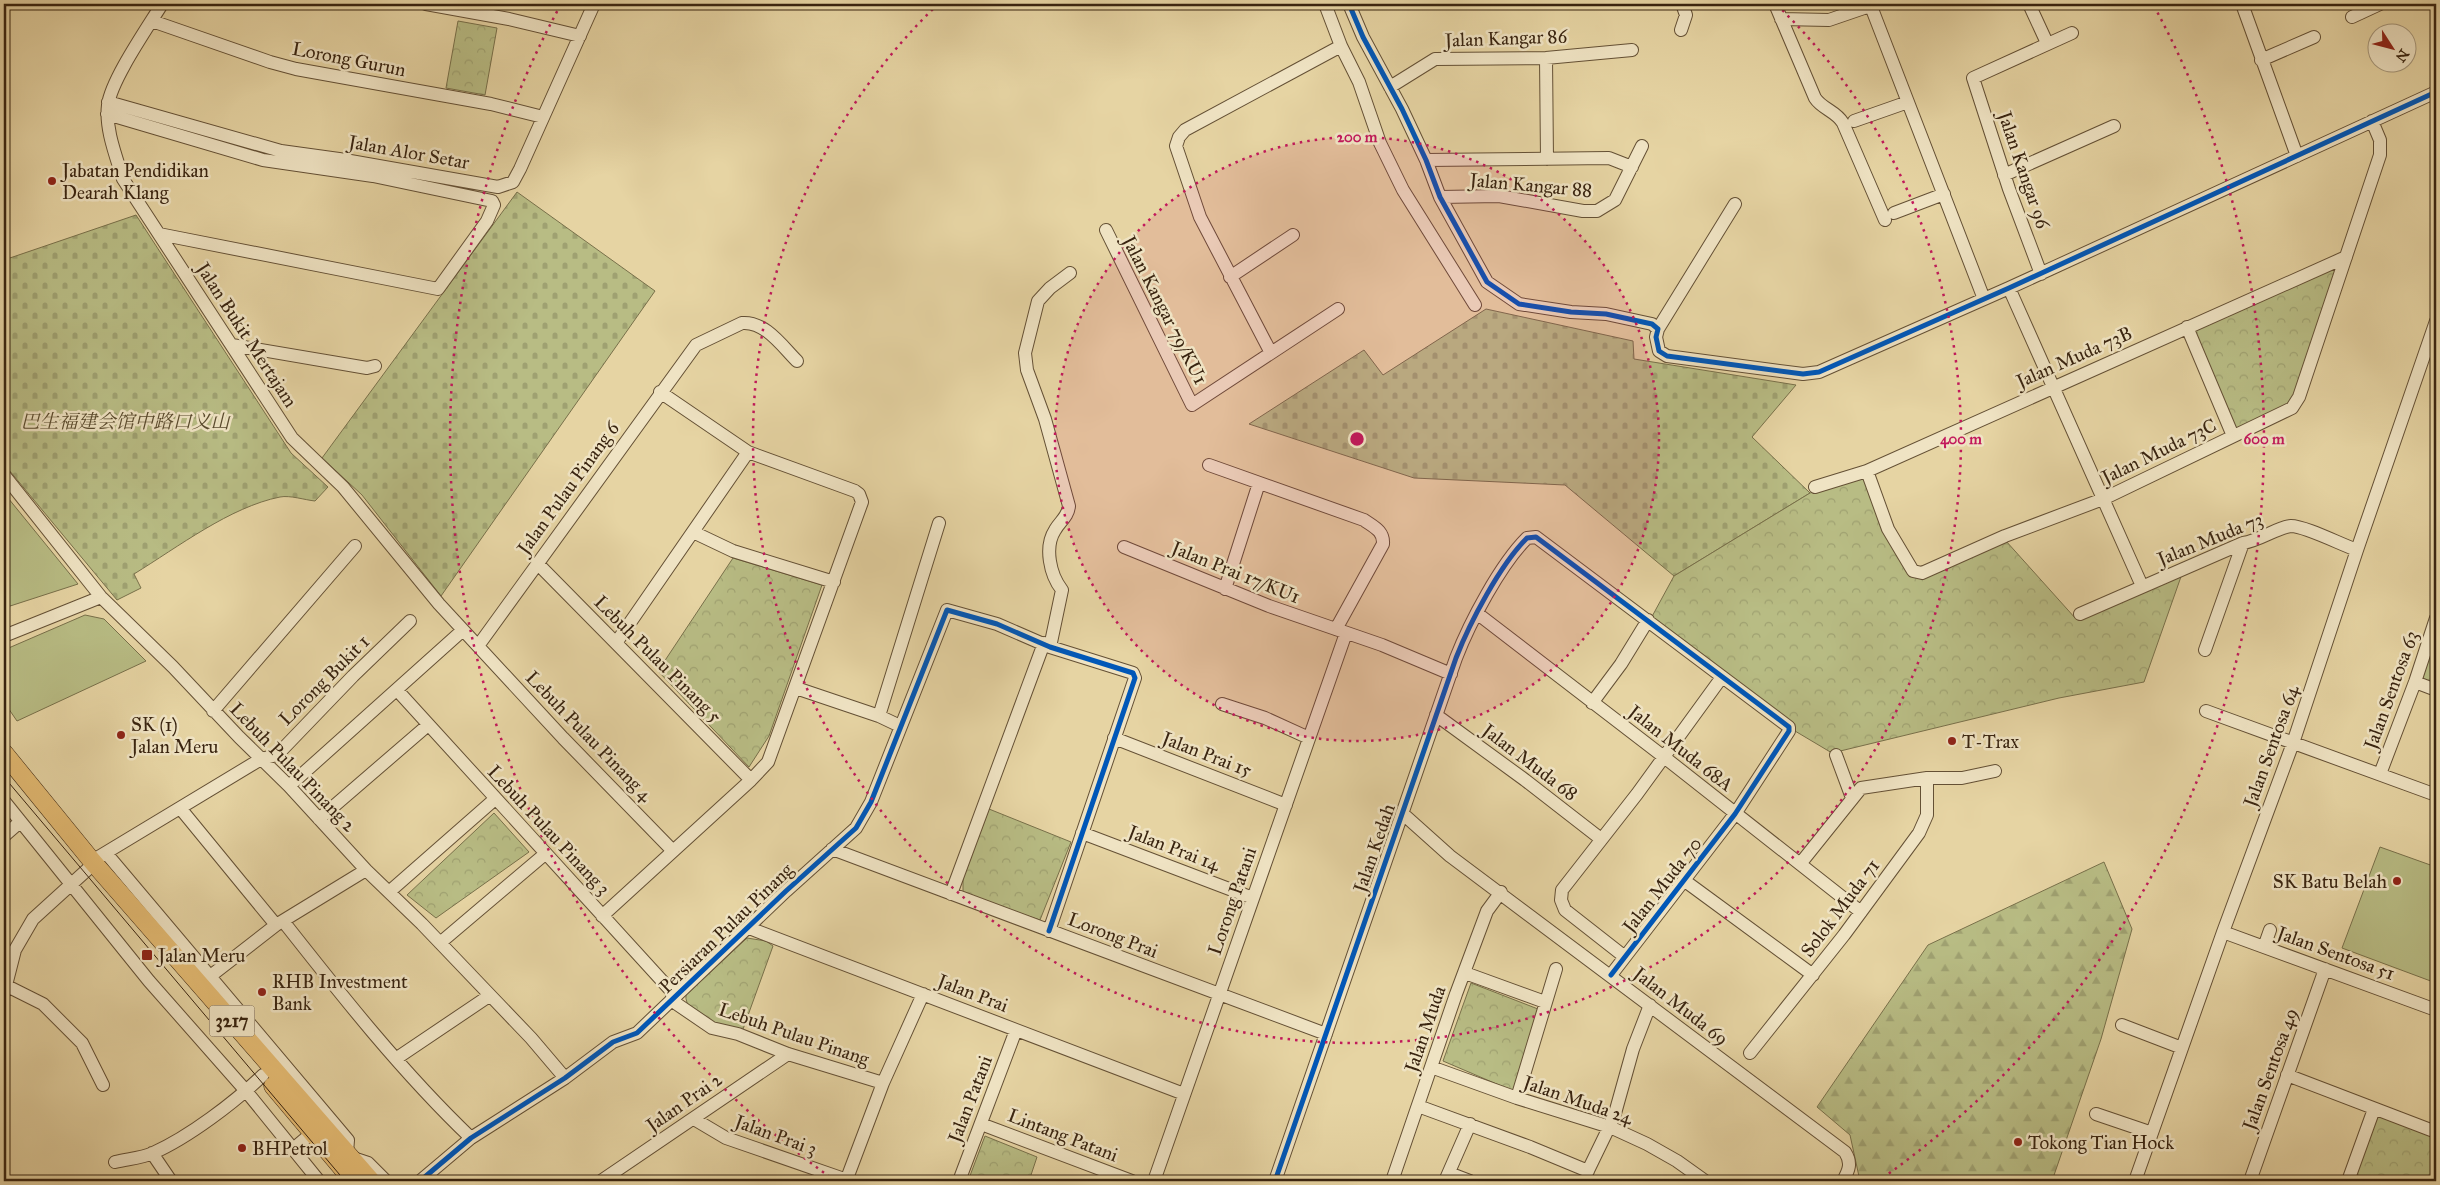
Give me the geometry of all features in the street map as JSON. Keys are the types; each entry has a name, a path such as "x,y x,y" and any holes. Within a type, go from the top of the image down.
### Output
{"highway":[{"name":"3217","path":"4,753 95,861 263,1075 353,1181"},
{"name":"3217","path":"4,769 95,861 205,981 371,1181"}],"street":[{"path":"159,234 438,289 487,221 494,205 492,201 373,176 263,160 108,108 125,63 162,4"},
{"path":"426,4 509,19 580,36"},
{"name":"Jalan Alor Setar","path":"108,108 281,151 498,187 513,182 594,4"},
{"path":"1324,4 1341,46 1359,82 1380,143 1403,190 1475,305"},
{"path":"1349,4 1363,37 1426,160 1440,197 1487,282 1519,304 1606,314 1652,324 1658,329"},
{"path":"1681,30 1686,15 1682,4"},
{"path":"1775,4 1815,98 1819,105 1839,117 1843,123 1890,216 1944,194"},
{"path":"2029,4 2047,43 2072,33"},
{"path":"2242,4 2297,156"},
{"path":"2352,17 2380,4"},
{"path":"1781,19 1829,20 1870,7 1984,299"},
{"name":"Lorong Gurun","path":"152,21 270,62 296,69 491,104 544,117"},
{"path":"2261,60 2314,37"},
{"name":"Jalan Kangar 96","path":"2041,274 2004,175 1973,78 2047,43"},
{"path":"1338,310 1270,353 1200,217 1176,146 1178,137 1184,130 1341,46"},
{"name":"Jalan Kangar 86","path":"1390,87 1434,59 1546,58 1632,50"},
{"path":"1546,58 1546,159"},
{"path":"1735,204 1658,329 1656,337 1659,351 1667,356 1812,374 2041,274 2436,92"},
{"path":"1854,121 1908,102"},
{"name":"Jalan Bukit Mertajam","path":"108,108 114,150 123,179 292,438 343,487 439,604 478,646"},
{"name":"Jalan Muda 73C","path":"1867,471 1888,529 1913,571 1918,573 1927,571 2006,536 2103,498 2292,408 2298,397 2380,155 2380,140 2372,122"},
{"path":"2004,175 2114,126"},
{"name":"Jalan Kangar 88","path":"1440,197 1499,196 1583,211 1597,211 1615,200 1642,146"},
{"path":"1426,160 1609,158 1632,166"},
{"name":"Jalan Kangar 79/KU1","path":"1106,230 1192,405 1270,353"},
{"path":"1230,276 1293,234"},
{"name":"Jalan Muda 73B","path":"1815,487 1867,471 2346,257"},
{"path":"951,894 1047,645 1062,590 1050,560 1050,539 1055,529 1068,514 1068,506 1045,420 1026,370 1025,353 1038,301 1050,288 1070,274"},
{"path":"2009,288 2142,586"},
{"name":"Jalan Sentosa 64","path":"2134,1181 2223,932 2294,743 2357,550 2436,321"},
{"name":"Jalan Pulau Pinang 6","path":"478,646 689,351 696,345 727,330 742,323 751,322 761,327 797,361"},
{"path":"2187,327 2233,436"},
{"path":"232,345 367,368 375,366"},
{"path":"602,916 751,780 768,762 862,502 860,494 855,491 748,452 660,392"},
{"path":"616,643 748,452"},
{"path":"1209,465 1259,483 1225,589"},
{"name":"Lebuh Pulau Pinang 2","path":"4,475 101,597 173,667 213,711 289,786 366,870 440,943 531,1038 565,1078"},
{"name":"Lorong Patani","path":"1154,1181 1309,738 1341,631 1383,544 1383,535 1364,520 1259,483"},
{"path":"879,716 939,522"},
{"name":"Jalan Muda 73","path":"2080,614 2243,543 2254,542 2290,526 2303,529 2357,550"},
{"path":"693,532 733,551 834,582"},
{"name":"Jalan Kedah","path":"1275,1181 1402,812 1465,636 1500,574 1528,538 1536,537 1648,620"},
{"path":"2205,650 2243,543"},
{"path":"213,711 355,546"},
{"name":"Jalan Prai 17/KU1","path":"1124,547 1225,589 1382,645 1451,674"},
{"name":"Lebuh Pulau Pinang 5","path":"537,563 751,780"},
{"path":"4,636 101,597"},
{"name":"Persiaran Pulau Pinang","path":"420,1181 471,1138 565,1078 613,1042 637,1033 856,828 871,802 947,610 997,624 1047,645"},
{"name":"Jalan Muda 68A","path":"1478,614 1592,703 1664,756 1861,912"},
{"name":"Jalan Sentosa 63","path":"2380,774 2415,682 2436,618"},
{"path":"1592,703 1621,664 1648,620 1722,678 1562,890 1561,900 1565,910 1625,957"},
{"name":"Lorong Bukit 1","path":"5,990 15,950 33,919 95,861 261,759 277,755 353,676 410,621"},
{"path":"289,786 463,630"},
{"path":"1047,645 1133,673 1135,678 1049,930"},
{"name":"Lebuh Pulau Pinang 4","path":"478,646 563,738 673,851"},
{"name":"Jalan Muda 70","path":"1612,975 1735,814 1789,731 1786,725 1722,678"},
{"path":"2415,682 2436,690"},
{"path":"796,688 879,716 900,726"},
{"name":"Lebuh Pulau Pinang 3","path":"397,690 602,916 673,998"},
{"path":"1222,704 1265,718 1309,738"},
{"path":"2206,711 2436,795"},
{"name":"Jalan Muda 68","path":"1436,715 1526,780 1601,839"},
{"path":"319,819 428,725"},
{"name":"Jalan Prai 15","path":"1114,738 1286,805"},
{"path":"1836,755 1852,798"},
{"path":"1800,864 1861,788 1927,778 1962,778 1995,771"},
{"name":"Solok Muda 71","path":"1752,1050 1813,975 1924,825 1927,815 1927,778"},
{"path":"389,892 495,799"},
{"path":"4,801 149,981 246,1091 320,1181"},
{"path":"180,808 434,1103 471,1138"},
{"name":"Jalan Muda 69","path":"1402,812 1450,856 1612,975 1736,1072 1845,1152 1850,1166 1843,1181"},
{"path":"4,836 20,822"},
{"name":"Jalan Prai 14","path":"1082,833 1253,898"},
{"name":"Lorong Prai","path":"832,849 1326,1034"},
{"path":"440,943 545,854"},
{"path":"205,981 280,923 366,870"},
{"path":"1685,881 1813,975"},
{"name":"Jalan Muda","path":"1392,1181 1488,911 1501,892"},
{"name":"Jalan Prai","path":"749,928 1184,1094"},
{"path":"2264,946 2270,930"},
{"name":"Jalan Sentosa 51","path":"2223,932 2436,1010"},
{"path":"1517,1098 1556,969"},
{"name":"Jalan Sentosa 49","path":"2250,1181 2325,969"},
{"path":"1465,973 1546,1002"},
{"path":"5,990 43,1004 82,1043 103,1085"},
{"path":"846,1181 883,1082 923,994"},
{"path":"397,1058 489,996"},
{"name":"Lebuh Pulau Pinang","path":"673,998 712,1028 738,1034 788,1054 883,1082"},
{"path":"1418,1106 1470,1124 1585,1176 1610,1127 1633,1049 1650,1005"},
{"path":"2122,1025 2182,1048"},
{"name":"Jalan Patani","path":"959,1181 1016,1030"},
{"name":"Jalan Prai 2","path":"601,1181 788,1054"},
{"name":"Jalan Muda 24","path":"1431,1067 1517,1098 1610,1127 1655,1148 1705,1181"},
{"path":"115,1162 152,1154 195,1128 246,1091 263,1075"},
{"path":"2287,1075 2436,1132"},
{"path":"2348,1181 2374,1109"},
{"path":"2096,1114 2152,1133"},
{"name":"Jalan Prai 3","path":"694,1119 726,1138 846,1181"},
{"name":"Lintang Patani","path":"981,1124 1132,1181"},
{"path":"1470,1124 1447,1177 1470,1181"},
{"path":"293,1149 312,1133"},
{"path":"152,1154 172,1181"},
{"path":"349,1155 368,1163 386,1181"}],"green space":[{"path":"458,21 497,28 485,95 446,88"},
{"path":"517,192 655,291 441,596 362,495 322,458"},
{"name":"巴生福建会馆中路口义山","path":"136,215 291,453 328,487 315,501 280,497 242,509 223,519 186,540 134,574 141,588 117,600 4,464 4,260"},
{"path":"2346,257 2299,397 2233,436 2187,327"},
{"path":"1486,309 1633,341 1634,359 1796,385 1752,437 1810,493 1674,576 1565,485 1414,478 1249,424 1364,350 1383,375"},
{"path":"1863,476 1911,571 2006,541 2076,619 2183,571 2144,682 2059,698 1832,753 1795,731 1649,622 1674,576 1810,493"},
{"path":"4,493 78,584 4,608"},
{"path":"733,558 822,585 769,736 749,767 658,671"},
{"path":"85,615 104,619 146,661 17,721 4,702 4,650"},
{"path":"2436,636 2436,688 2421,683"},
{"path":"989,809 1071,842 1040,920 963,894 963,878"},
{"path":"494,813 529,852 436,918 407,895"},
{"path":"2380,847 2436,867 2436,983 2342,948"},
{"path":"2104,862 2132,929 2101,1039 2052,1181 1860,1181 1850,1135 1817,1107 1928,945"},
{"path":"747,938 766,941 773,946 742,1032 716,1023 698,1014 691,1009 686,995"},
{"path":"1471,983 1538,1009 1513,1091 1443,1061"},
{"path":"2374,1109 2436,1132 2436,1181 2348,1181"},
{"path":"985,1136 1037,1157 1029,1181 968,1181"}],"tram line":[{"path":"4,777 345,1181"}],"cycle path":[{"path":"1349,4 1363,37 1402,109 1426,160 1440,197 1487,282 1519,304 1571,312 1606,314 1652,324 1658,329 1656,337 1659,351 1667,356 1803,374 1819,372 2009,288 2436,92"},
{"path":"1275,1181 1456,658 1469,628 1496,578 1527,538 1536,537 1789,727 1789,731 1735,814 1611,975"},
{"path":"420,1181 471,1138 565,1078 613,1042 637,1033 786,891 856,828 871,802 947,610 997,624 1050,647 1133,673 1135,678 1049,931"}],"place":[{"name":"Jabatan Pendidikan Dearah Klang","path":"52,181"},
{"name":"SK (1) Jalan Meru","path":"121,735"},
{"name":"T-Trax","path":"1952,741"},
{"name":"SK Batu Belah","path":"2397,881"},
{"name":"Jalan Meru","path":"147,955"},
{"name":"RHB Investment Bank","path":"262,992"},
{"name":"Tokong Tian Hock","path":"2018,1142"},
{"name":"BHPetrol","path":"242,1148"}]}
